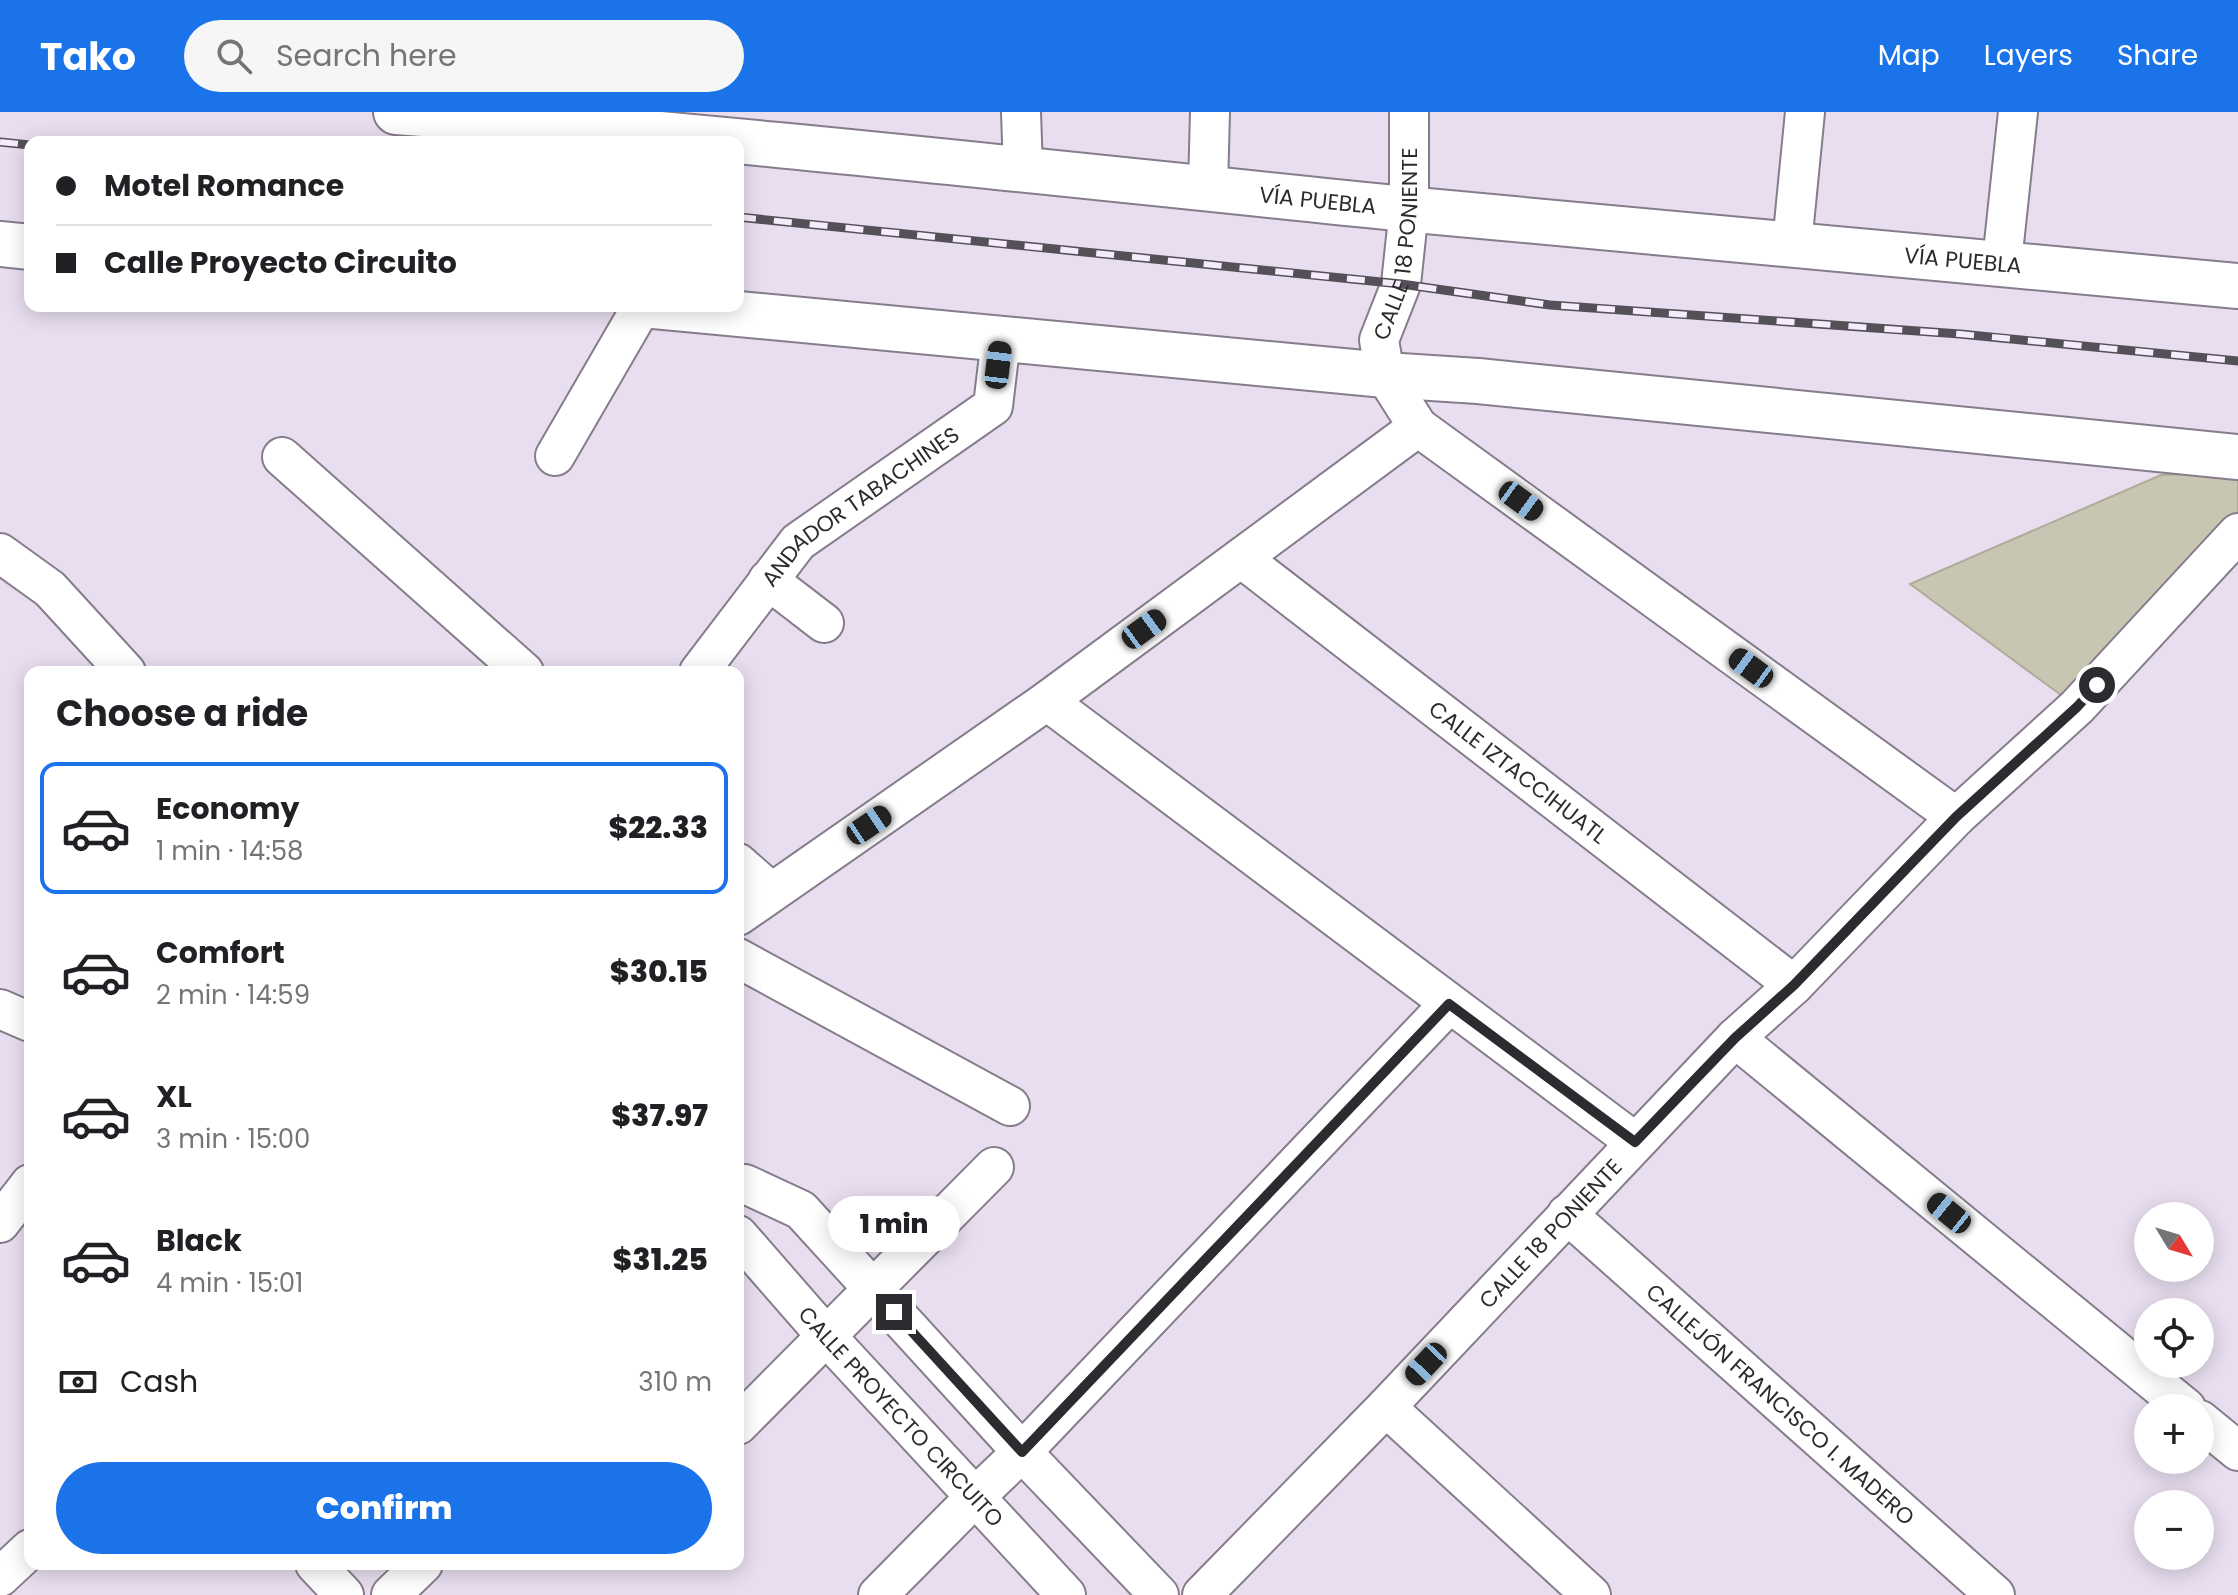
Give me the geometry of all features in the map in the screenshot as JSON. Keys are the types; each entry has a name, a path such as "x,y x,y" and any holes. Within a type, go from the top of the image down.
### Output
{"main road":[{"name":"VÍA PUEBLA","path":"396,112 576,119 728,136"},
{"name":"VÍA PUEBLA","path":"744,138 1409,209 2238,286"},
{"path":"0,244 24,246"},
{"path":"717,312 1385,375 1478,381 2238,457"}],"street":[{"path":"1021,112 1023,169"},
{"path":"1208,188 1210,112"},
{"name":"CALLE 18 PONIENTE","path":"1385,375 1379,340 1401,284 1409,209 1409,112"},
{"path":"1792,244 1805,112"},
{"path":"2002,262 2018,112"},
{"path":"555,456 639,312"},
{"name":"ANDADOR TABACHINES","path":"704,666 798,542 993,406 1001,339"},
{"path":"1385,375 1418,427 1956,817"},
{"path":"744,912 1047,701 1418,427"},
{"path":"282,457 517,666"},
{"name":"CALLE 18 PONIENTE","path":"1202,1595 1386,1407 1735,1038 1794,985 1956,817 2077,707 2238,533"},
{"path":"0,553 50,589 121,666"},
{"name":"CALLE IZTACCIHUATL","path":"1241,558 1794,985"},
{"path":"768,580 824,623"},
{"path":"1047,701 1635,1142"},
{"path":"744,868 771,892"},
{"path":"744,961 1010,1106"},
{"path":"878,1595 1022,1452 1449,1004"},
{"path":"0,1009 24,1019"},
{"path":"1735,1038 2169,1394"},
{"path":"744,1419 994,1167"},
{"path":"744,1184 801,1210 1022,1452 1159,1595"},
{"path":"0,1223 24,1192"},
{"name":"CALLEJÓN FRANCISCO I. MADERO","path":"1567,1214 1995,1595"},
{"name":"CALLE PROYECTO CIRCUITO","path":"744,1242 827,1337 1066,1595"},
{"path":"1386,1407 1591,1595"},
{"path":"2214,1431 2238,1451"},
{"path":"321,1570 344,1595"},
{"path":"391,1595 417,1570"}],"building":[{"path":"2238,472 2238,522 2065,698 1910,584 2161,475"}],"railway":[{"path":"0,142 24,144"},
{"path":"744,218 1401,284 1550,305 1960,334 2238,361"}],"route":[{"path":"894,1312 1022,1452 1449,1004 1635,1142 1735,1038 1794,985 1956,817 2097,685"}]}
